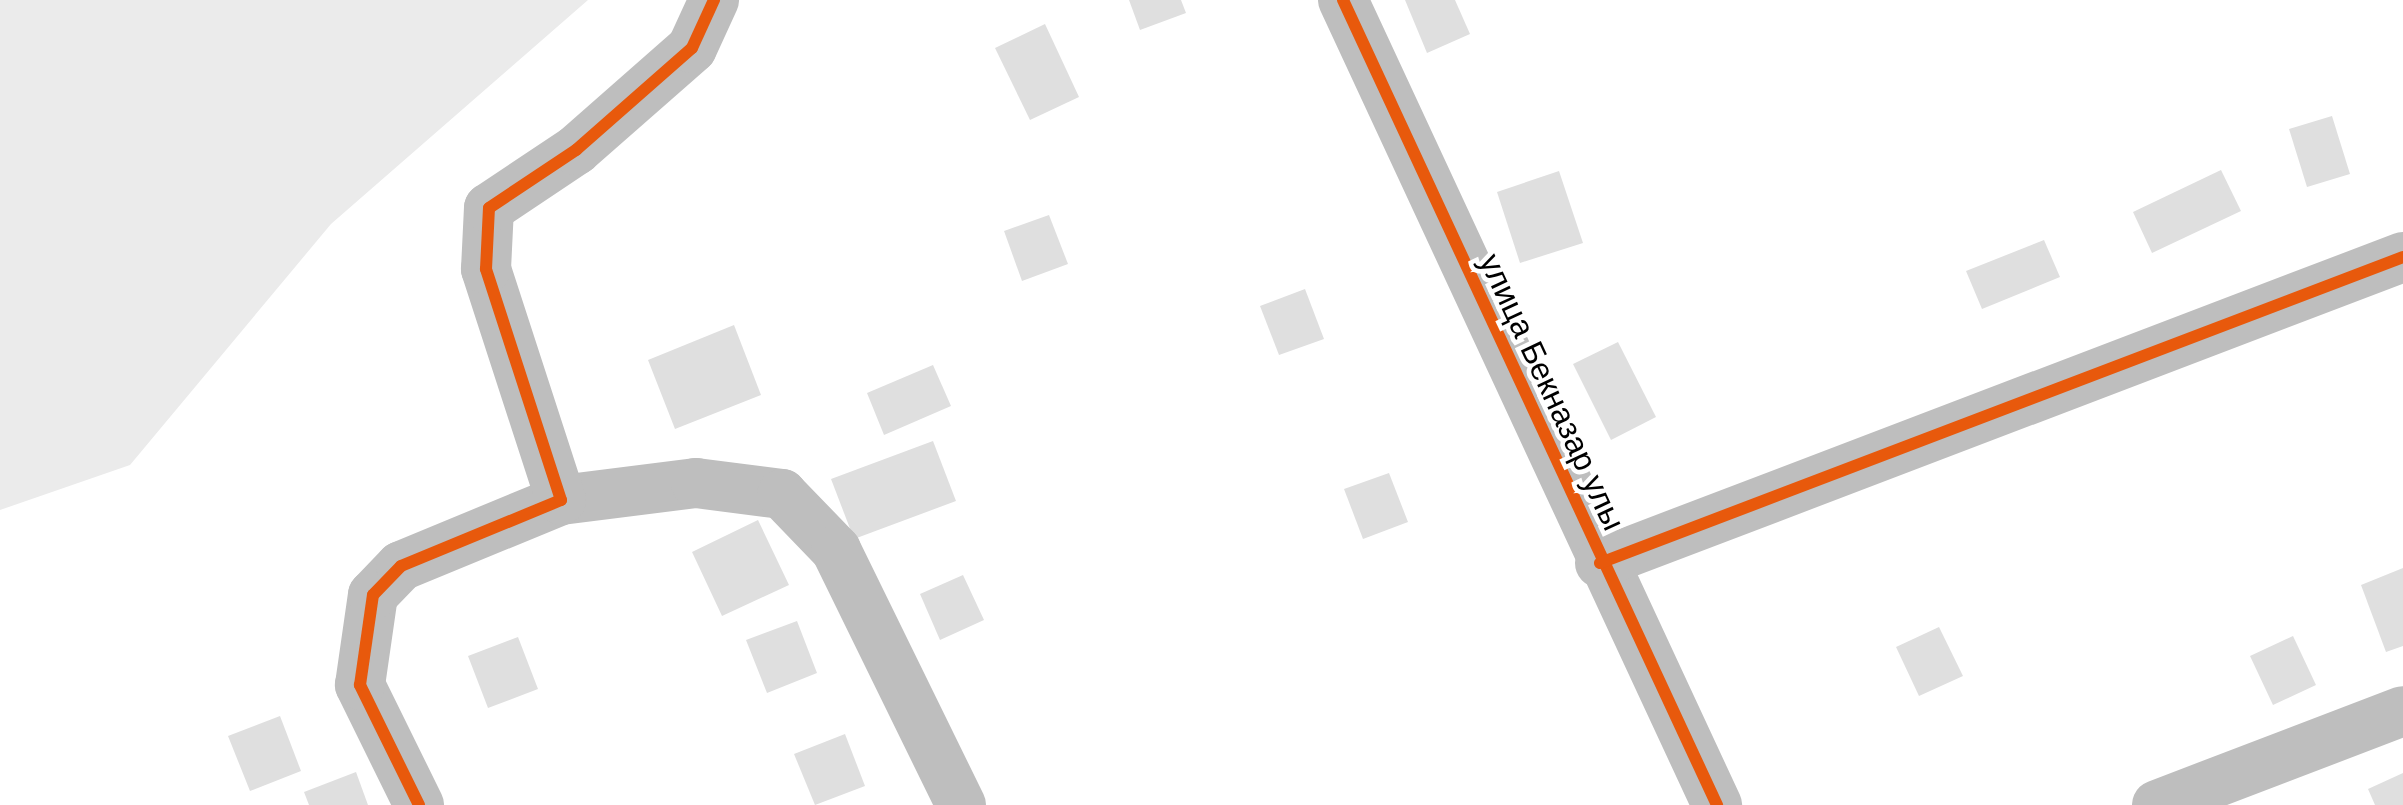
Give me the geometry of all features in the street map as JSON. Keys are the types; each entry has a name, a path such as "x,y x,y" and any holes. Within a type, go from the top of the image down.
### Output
{"street":[{"path":"561,500 486,269 489,208 576,150 692,48 714,0"},
{"name":"улица Бекназар улы","path":"1343,0 1600,563 1718,805"},
{"path":"1600,563 2403,257"},
{"path":"419,805 360,685 373,595 401,566 561,500 696,484 782,494 836,550 961,805"},
{"path":"2158,805 2403,711"}],"shaded area":[{"path":"0,0 588,0 331,224 130,465 0,510"}],"building":[{"path":"1129,0 1181,0 1186,13 1140,30"},
{"path":"1405,0 1455,0 1470,34 1427,53"},
{"path":"1045,24 1079,97 1030,120 995,48"},
{"path":"2332,116 2350,174 2307,187 2289,129"},
{"path":"2221,170 2241,211 2152,253 2133,212"},
{"path":"1559,171 1583,243 1520,263 1497,192"},
{"path":"1049,215 1068,264 1022,281 1004,231"},
{"path":"2044,240 2060,277 1982,309 1966,271"},
{"path":"1305,289 1324,339 1279,355 1260,306"},
{"path":"734,325 761,395 675,429 648,360"},
{"path":"1618,342 1656,417 1611,440 1573,364"},
{"path":"933,365 951,406 884,435 867,393"},
{"path":"933,441 956,501 854,539 831,479"},
{"path":"1389,473 1408,522 1363,539 1344,489"},
{"path":"758,520 789,585 722,616 692,552"},
{"path":"2403,568 2403,646 2386,652 2361,585"},
{"path":"963,575 984,620 940,640 920,594"},
{"path":"797,621 817,673 767,693 746,640"},
{"path":"1939,627 1963,676 1919,696 1896,647"},
{"path":"2293,636 2316,685 2273,705 2250,656"},
{"path":"518,637 538,689 488,708 468,656"},
{"path":"280,716 301,771 250,791 228,736"},
{"path":"845,734 865,786 815,805 794,754"},
{"path":"356,772 368,805 309,805 304,792"},
{"path":"2403,773 2403,805 2375,805 2368,789"}],"cycle path":[{"path":"419,805 360,685 373,595 401,566 561,500 486,269 489,208 576,150 692,48 714,0"},
{"path":"1343,0 1717,805"},
{"path":"1600,563 2403,257"}]}
